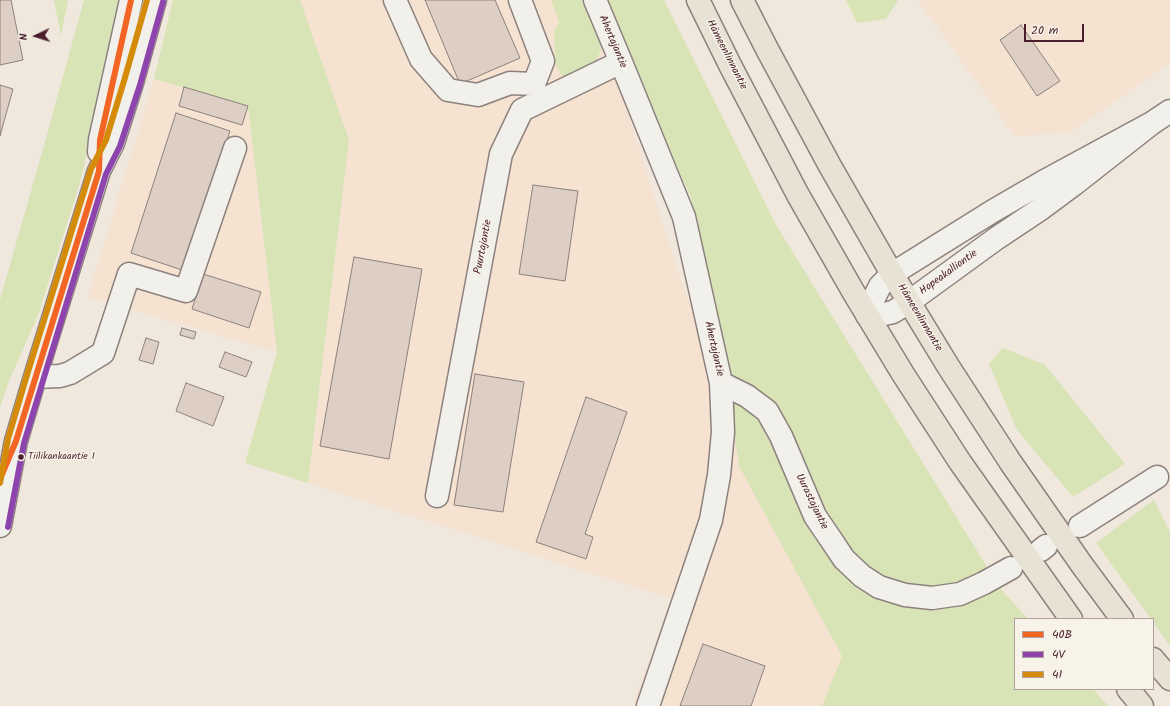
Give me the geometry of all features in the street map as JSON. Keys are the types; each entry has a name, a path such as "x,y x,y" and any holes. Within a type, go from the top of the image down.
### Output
{"main road":[{"name":"Hämeenlinnantie","path":"698,0 730,65 798,194 903,374 960,462 1070,618"},
{"name":"Hämeenlinnantie","path":"742,0 830,166 892,274 948,366 1010,462 1121,618"},
{"path":"1154,660 1170,679"},
{"path":"1129,690 1142,706"}],"street":[{"path":"99,172 100,140 131,0"},
{"path":"0,526 16,441 99,172 113,143 132,83 155,0"},
{"path":"395,0 421,59 448,90 478,95 510,83 538,92 543,60 520,0"},
{"name":"Ahertajantie","path":"595,0 684,217 721,383 723,432 719,476 711,520 648,706"},
{"name":"Puurtajantie","path":"437,496 501,154 522,110 538,92 621,62"},
{"name":"Hopeakalliontie","path":"1152,123 993,211 892,274 880,286 868,315 880,316 893,312 909,302 997,238 1074,185 1152,123 1170,111"},
{"path":"35,377 60,376 70,373 103,353 129,274 186,291 235,148"},
{"name":"Uurastajantie","path":"721,383 747,396 767,411 781,436 819,522 844,559 862,576 879,587 905,596 932,598 960,594 1011,568"},
{"path":"0,479 16,441"},
{"path":"1080,526 1157,477"}],"shaded area":[{"path":"300,0 584,0 617,79 681,281 740,425 842,656 822,706 633,706 672,599 308,483 349,140"},
{"path":"918,0 1170,0 1170,63 1071,132 1015,136"},
{"path":"154,79 248,106 277,352 88,297"}],"green space":[{"path":"54,0 68,0 61,36"},
{"path":"84,0 124,0 79,186 38,315 9,381 0,407 0,300"},
{"path":"173,0 300,0 349,140 308,483 245,463 277,352 248,106 154,79"},
{"path":"551,0 582,0 602,47 593,68 575,80 562,76 556,66 554,33 559,22"},
{"path":"601,0 664,0 776,225 1000,588 1027,618 1014,618 1014,690 1094,690 1108,706 822,706 842,656 740,468 691,197"},
{"path":"846,0 898,0 886,19 857,23"},
{"path":"1003,348 1045,365 1125,464 1073,497 1017,430 989,364"},
{"path":"1154,500 1170,532 1170,646 1154,623 1154,618 1150,618 1096,543"}],"building":[{"path":"0,0 11,0 23,60 0,65"},
{"path":"425,0 495,0 520,58 460,84"},
{"path":"1021,25 1060,81 1037,96 1000,40"},
{"path":"0,85 13,89 0,136"},
{"path":"184,87 248,106 242,125 179,106"},
{"path":"176,113 230,131 185,271 131,253"},
{"path":"533,185 578,191 565,281 519,274"},
{"path":"354,257 422,269 389,459 320,446"},
{"path":"203,274 261,292 249,328 192,309"},
{"path":"182,328 196,332 194,339 180,335"},
{"path":"146,338 159,342 153,364 139,360"},
{"path":"225,352 252,362 246,377 219,367"},
{"path":"475,374 524,382 503,512 454,505"},
{"path":"186,383 224,397 213,426 176,411"},
{"path":"586,397 627,412 585,534 593,537 586,559 536,542"},
{"path":"703,644 765,666 751,706 680,706"}],"transit line":[{"name":"40B","path":"0,479 16,441 99,171 100,140 131,0"},
{"name":"41","path":"0,483 8,439 27,375 91,169 106,140 147,0"},
{"name":"4V","path":"8,527 24,443 106,174 120,146 140,85 163,2"}],"place":[{"name":"Tiilikankaantie I","path":"21,457"}]}
